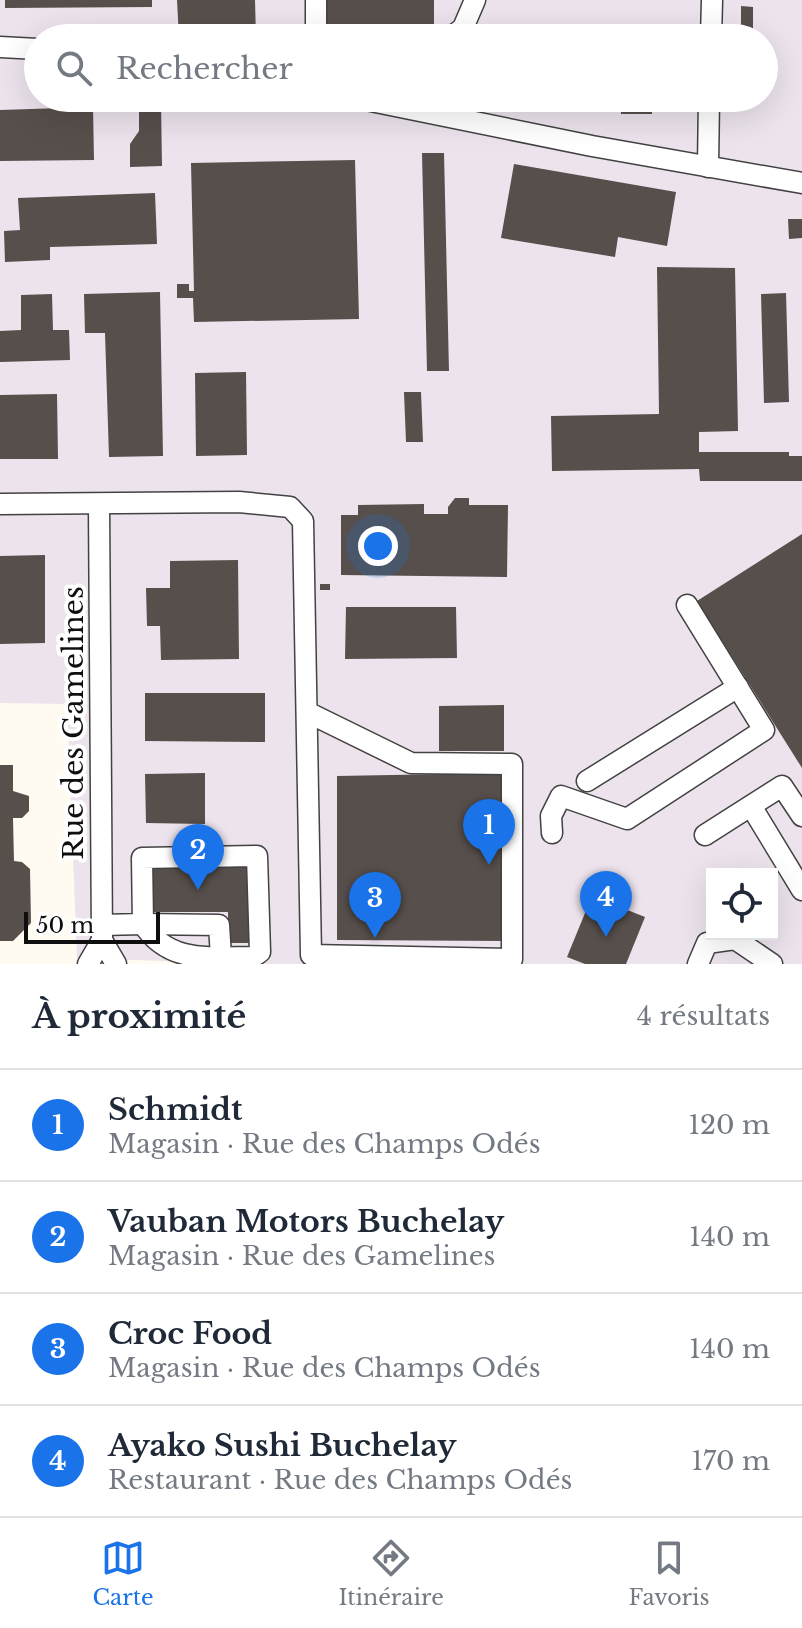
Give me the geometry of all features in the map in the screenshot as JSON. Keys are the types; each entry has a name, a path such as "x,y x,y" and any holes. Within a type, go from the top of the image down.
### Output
{"street":[{"path":"316,0 316,24"},
{"path":"465,24 475,0"},
{"path":"711,24 712,0"},
{"path":"0,47 24,48"},
{"path":"444,112 466,120 802,183"},
{"path":"463,112 466,120"},
{"path":"708,167 709,112"},
{"path":"0,504 239,502 290,507 303,521 311,955 512,959 512,764 411,763 307,712"},
{"name":"Rue des Gamelines","path":"99,505 102,933 116,964"},
{"path":"552,833 551,816 561,796 627,819 764,730 687,605"},
{"path":"587,781 738,687"},
{"path":"705,835 782,786 802,816"},
{"path":"751,806 802,890"},
{"path":"257,856 260,952 253,957 173,955 143,924 142,858 257,856"},
{"path":"88,964 102,933 143,924 219,925 221,957"},
{"path":"698,964 707,943 735,939 772,964"}],"shaded area":[{"path":"0,0 802,0 802,964 253,964 77,958 67,704 0,703"}],"building":[{"path":"5,0 152,0 152,7 5,8"},
{"path":"177,0 255,0 256,24 178,24"},
{"path":"319,0 434,0 434,24 319,24"},
{"path":"741,6 753,7 753,24 741,24"},
{"path":"0,110 93,112 94,160 0,161"},
{"path":"139,112 161,112 162,166 130,167 130,144 139,131"},
{"path":"621,112 652,112 652,114"},
{"path":"422,153 444,153 449,371 427,371"},
{"path":"355,160 359,319 194,322 193,298 177,298 177,284 189,284 189,291 194,291 191,163"},
{"path":"514,164 676,192 667,246 618,237 615,257 501,238"},
{"path":"155,193 157,244 50,247 50,260 5,262 4,231 20,230 18,198"},
{"path":"788,219 802,219 802,238 789,239"},
{"path":"657,267 735,268 738,431 699,432 699,452 789,452 789,456 802,456 802,481 700,481 699,469 552,471 551,416 659,414"},
{"path":"160,292 163,456 109,457 105,333 85,333 84,294"},
{"path":"786,293 789,402 764,403 761,294"},
{"path":"52,294 53,330 69,330 70,360 0,362 0,331 21,330 21,295"},
{"path":"246,372 247,455 196,456 195,373"},
{"path":"404,392 421,392 423,442 406,442"},
{"path":"57,394 58,459 0,459 0,395"},
{"path":"455,498 469,498 469,505 508,505 507,577 341,575 341,515 358,515 358,505 424,504 424,514 448,514 448,507"},
{"path":"802,534 802,768 697,601"},
{"path":"45,555 45,643 0,644 0,556"},
{"path":"238,560 239,659 161,660 160,626 147,626 146,588 170,588 170,561"},
{"path":"320,584 330,584 330,590 320,590"},
{"path":"346,607 456,607 457,658 345,659"},
{"path":"145,693 265,693 265,742 145,741"},
{"path":"504,705 504,751 439,751 439,706"},
{"path":"0,765 13,765 13,791 29,796 29,811 22,818 13,818 14,861 22,862 30,869 31,923 13,941 0,941"},
{"path":"205,773 205,824 146,823 145,774"},
{"path":"501,773 504,941 337,940 337,776"},
{"path":"148,867 249,867 249,943 228,943 228,912 148,912"},
{"path":"592,896 645,917 626,964 585,964 567,957"}],"place":[{"name":"Schmidt","path":"489,865"},
{"name":"Vauban Motors Buchelay","path":"198,890"},
{"name":"Ayako Sushi Buchelay","path":"606,937"},
{"name":"Croc Food","path":"375,938"}]}
